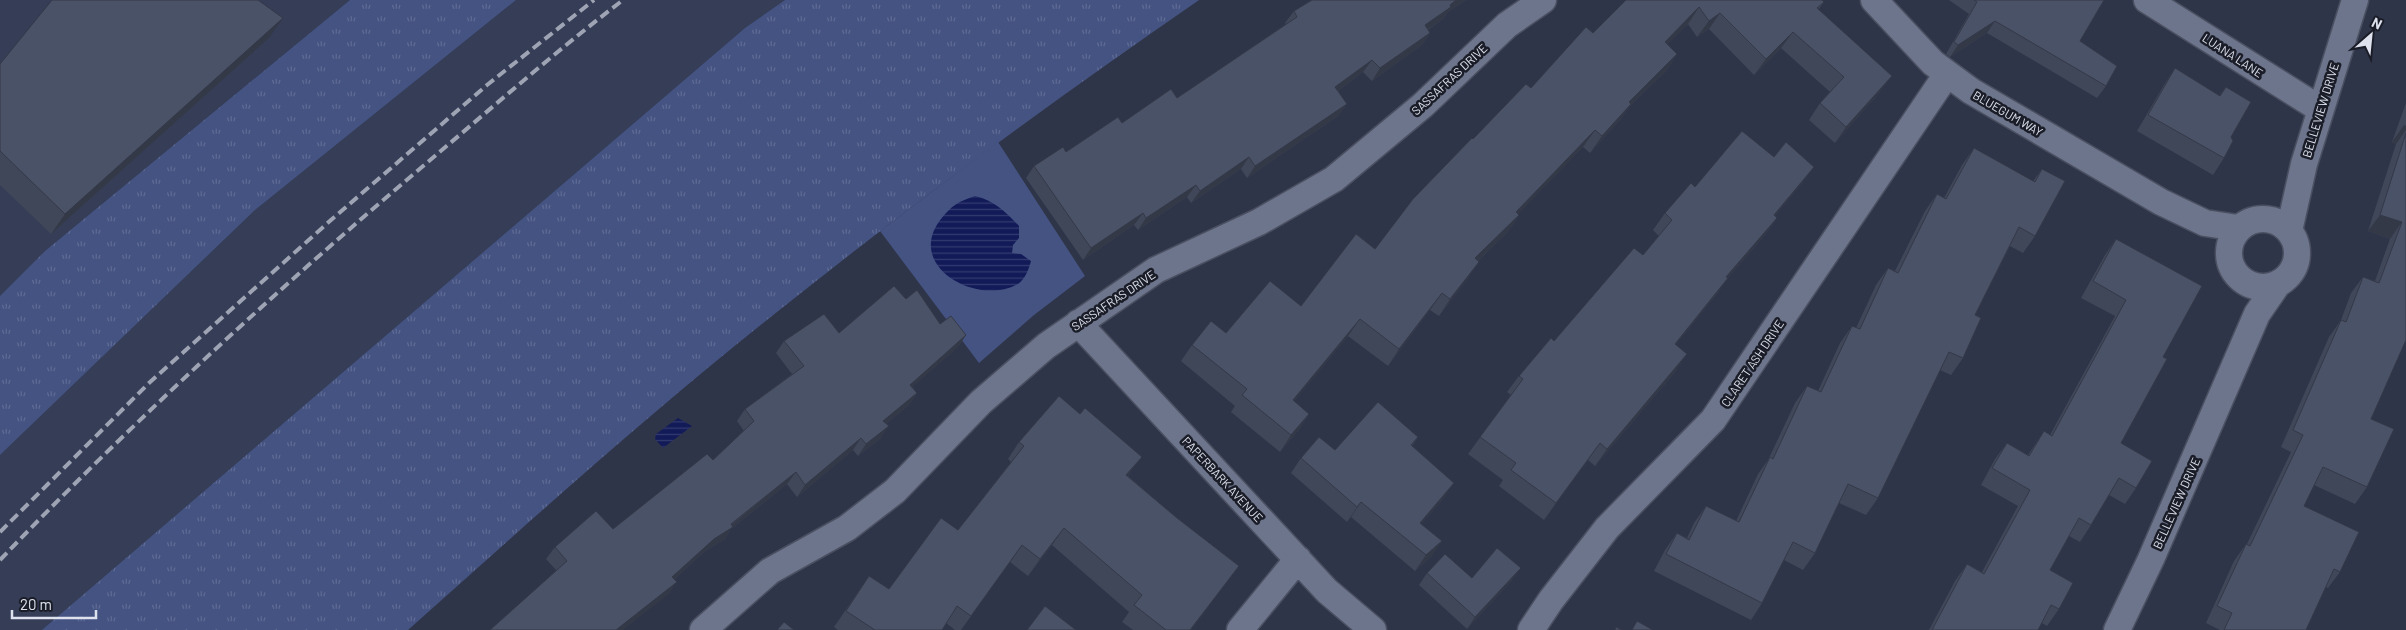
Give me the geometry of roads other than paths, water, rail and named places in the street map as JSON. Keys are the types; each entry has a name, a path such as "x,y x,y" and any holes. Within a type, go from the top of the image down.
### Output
{"street":[{"name":"SASSAFRAS DRIVE","path":"704,630 770,571 847,528 895,491 981,402 1046,346 1156,270 1260,222 1334,179 1423,105 1506,25 1543,0"},
{"name":"BLUEGUM WAY","path":"1874,0 1933,63 1970,92 2161,202 2205,223 2238,228"},
{"name":"LUANA LANE","path":"2147,0 2320,109"},
{"name":"BELLEVIEW DRIVE","path":"2289,231 2304,164 2355,0"},
{"name":"CLARET ASH DRIVE","path":"1531,630 1551,600 1606,528 1713,420 1947,74"},
{"name":"BELLEVIEW DRIVE","path":"2264,218 2286,194 2304,164"},
{"name":"BLUEGUM WAY","path":"2161,202 2234,266"},
{"path":"2264,218 2284,225 2293,235 2298,251 2296,264 2288,278 2277,285 2266,287 2248,284 2234,266 2229,245 2238,228 2246,222 2264,218"},
{"name":"BELLEVIEW DRIVE","path":"2232,376 2242,310 2234,266"},
{"name":"BELLEVIEW DRIVE","path":"2117,630 2151,559 2232,376 2257,314 2277,285"},
{"name":"PAPERBARK AVENUE","path":"1078,323 1327,591 1373,630"},
{"path":"1240,630 1298,559"}],"railway":[{"path":"0,532 149,383 331,220 487,85 594,0"},
{"path":"0,560 103,456 263,306 501,100 573,39 623,0"}]}
